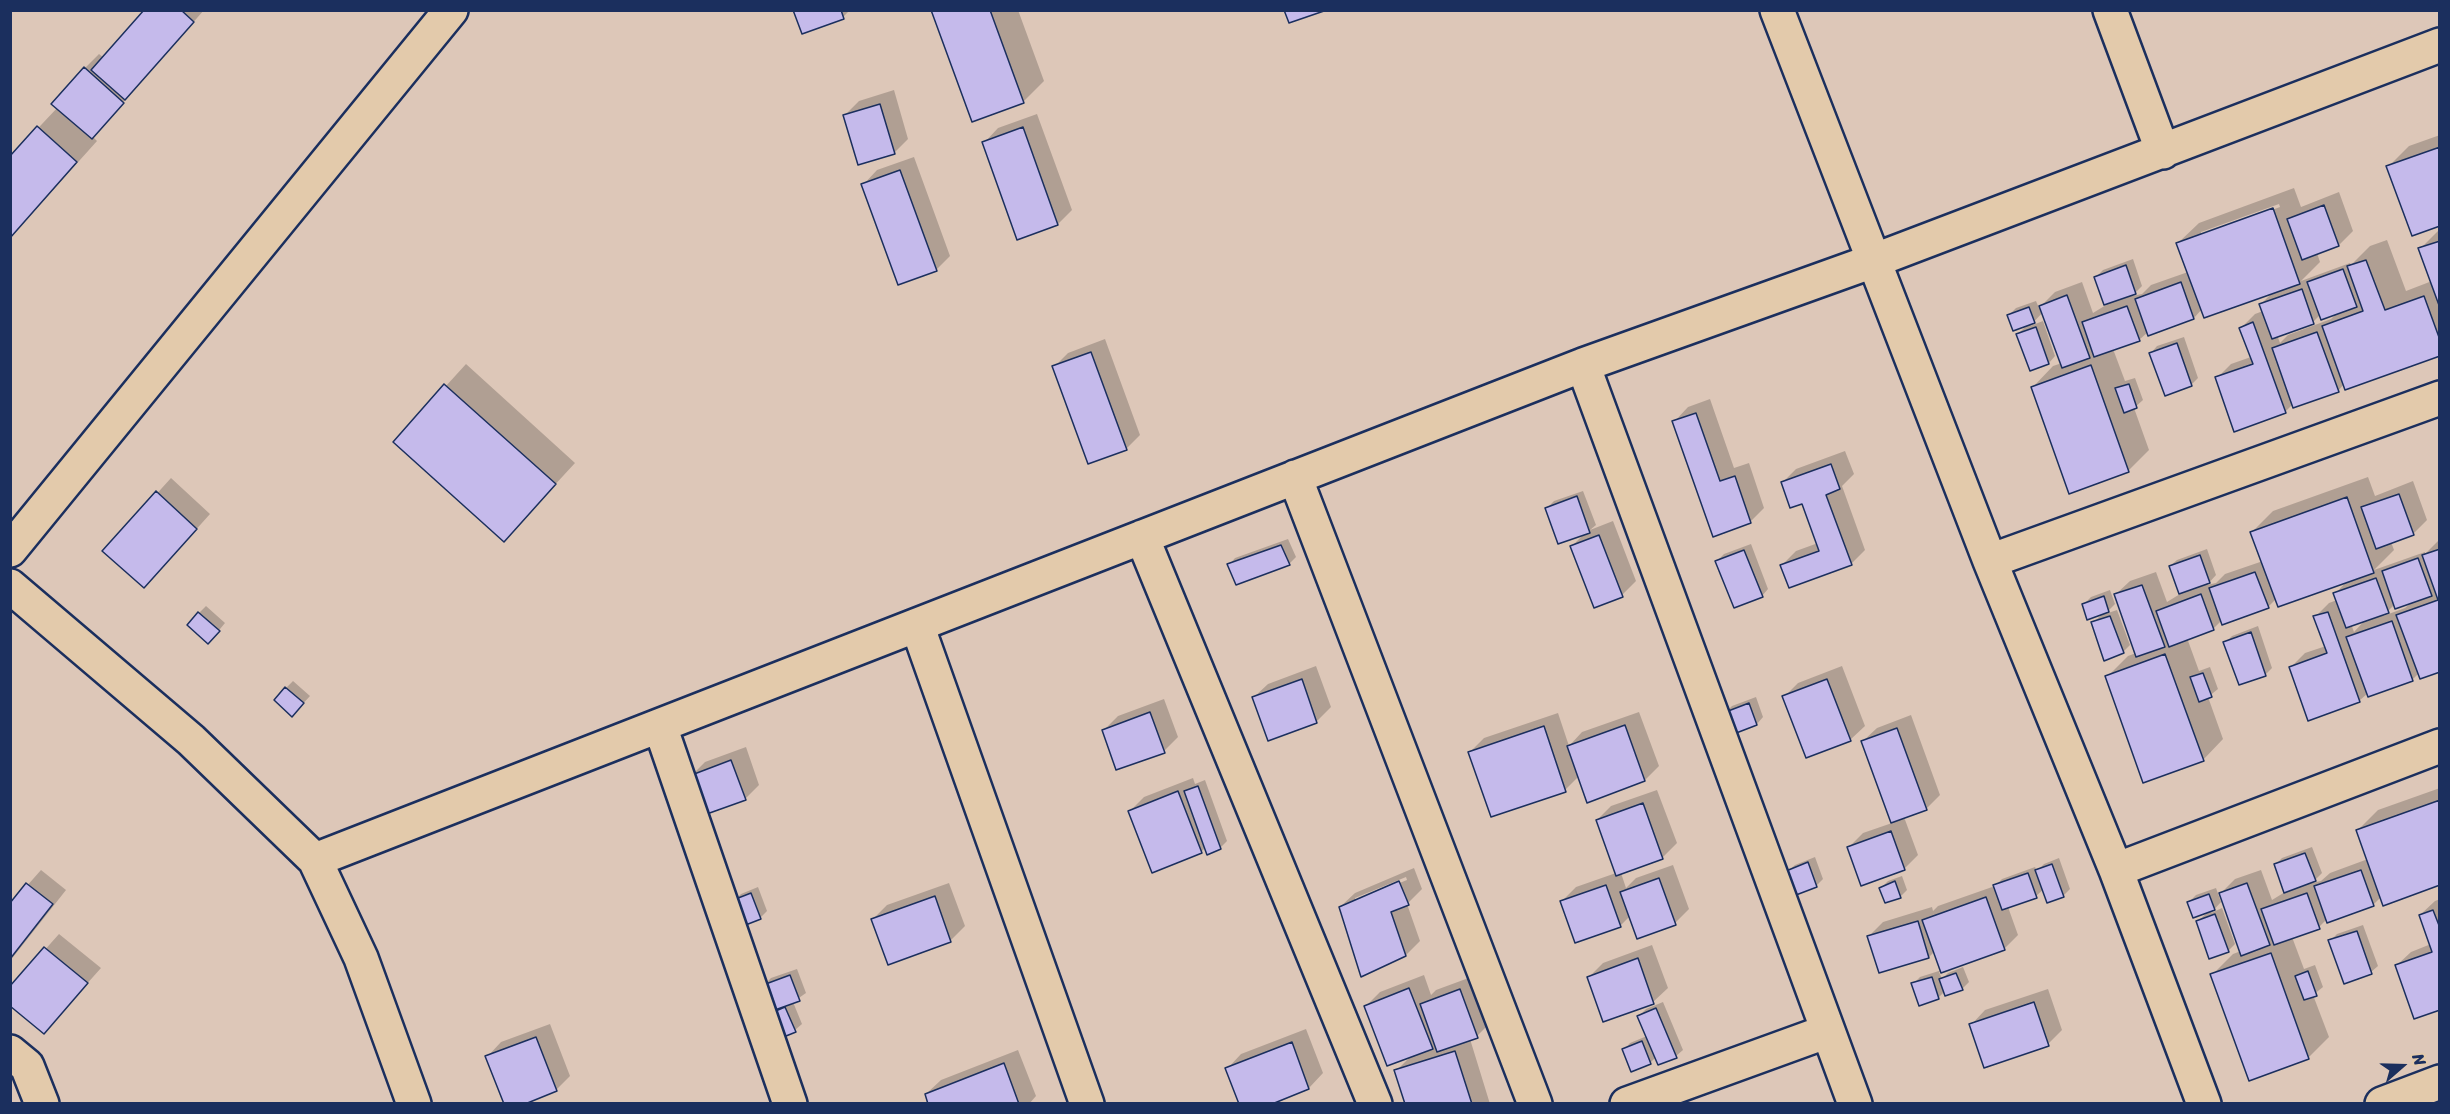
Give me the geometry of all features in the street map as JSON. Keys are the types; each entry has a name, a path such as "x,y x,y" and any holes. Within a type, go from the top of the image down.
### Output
{"street":[{"path":"10,550 451,10"},
{"path":"1777,10 1990,561 2116,870 2204,1104"},
{"path":"2110,10 2163,152"},
{"path":"315,860 1583,365 1874,261 2439,45"},
{"path":"1583,365 1855,1104"},
{"path":"1990,561 2439,398"},
{"path":"1295,477 1535,1104"},
{"path":"1142,537 1375,1104"},
{"path":"10,586 191,740 315,860 361,958 414,1104"},
{"path":"917,625 1088,1104"},
{"path":"660,726 790,1104"},
{"path":"2116,870 2439,746"},
{"path":"1627,1104 1828,1031"},
{"path":"10,1052 27,1066 42,1104"},
{"path":"2382,1104 2439,1082"}],"building":[{"path":"144,10 181,10 194,22 125,100 91,70"},
{"path":"793,10 841,10 844,19 802,34"},
{"path":"931,10 990,10 1024,103 972,122"},
{"path":"1284,10 1324,10 1324,11 1289,23"},
{"path":"84,67 124,103 92,139 51,104"},
{"path":"880,104 895,154 858,165 843,115"},
{"path":"37,126 77,162 10,238 10,156"},
{"path":"1023,127 1058,225 1017,240 982,142"},
{"path":"2440,147 2440,226 2412,236 2386,166"},
{"path":"900,170 937,271 898,285 861,184"},
{"path":"2324,205 2339,246 2302,260 2287,219"},
{"path":"2273,208 2300,284 2204,318 2176,243"},
{"path":"2440,241 2440,308 2418,248"},
{"path":"2366,260 2385,310 2424,296 2440,340 2440,356 2345,390 2322,326 2363,311 2347,266"},
{"path":"2126,265 2136,294 2104,305 2094,277"},
{"path":"2343,269 2357,307 2321,320 2307,282"},
{"path":"2181,282 2194,319 2148,336 2135,299"},
{"path":"2302,289 2314,324 2272,339 2259,304"},
{"path":"2067,295 2090,358 2062,368 2039,306"},
{"path":"2127,306 2140,341 2094,357 2082,322"},
{"path":"2029,307 2035,323 2013,331 2007,315"},
{"path":"2253,322 2286,413 2234,432 2215,377 2253,364 2239,328"},
{"path":"2036,327 2049,364 2030,371 2016,334"},
{"path":"2317,332 2339,392 2293,408 2272,348"},
{"path":"2177,343 2192,386 2165,396 2149,353"},
{"path":"1091,352 1127,450 1088,464 1052,366"},
{"path":"2091,365 2129,472 2069,494 2031,387"},
{"path":"444,384 556,484 504,542 393,442"},
{"path":"2129,384 2137,408 2124,413 2115,388"},
{"path":"1696,413 1720,481 1735,476 1751,523 1713,537 1672,421"},
{"path":"1831,464 1840,489 1826,495 1852,565 1789,588 1780,565 1819,551 1802,504 1790,508 1781,482"},
{"path":"156,491 197,529 144,588 102,551"},
{"path":"2399,494 2414,535 2376,549 2361,507"},
{"path":"1577,496 1590,533 1558,544 1545,508"},
{"path":"2347,497 2374,573 2278,607 2250,532"},
{"path":"1599,535 1623,597 1594,608 1570,546"},
{"path":"1281,545 1290,565 1236,585 1227,564"},
{"path":"2440,549 2440,672 2420,679 2396,615 2438,600 2422,555"},
{"path":"1744,550 1763,597 1734,608 1715,561"},
{"path":"2200,555 2210,583 2179,594 2169,566"},
{"path":"2418,558 2432,596 2395,609 2382,571"},
{"path":"2255,572 2269,608 2222,625 2209,588"},
{"path":"2376,578 2389,613 2346,628 2333,593"},
{"path":"2142,585 2165,647 2136,657 2114,594"},
{"path":"2201,594 2214,630 2169,647 2156,611"},
{"path":"2104,596 2109,612 2087,620 2082,604"},
{"path":"198,612 220,631 208,644 187,625"},
{"path":"2328,612 2360,702 2308,721 2289,667 2327,653 2313,616"},
{"path":"2110,616 2124,653 2104,661 2091,622"},
{"path":"2392,621 2413,681 2368,697 2346,637"},
{"path":"2251,632 2266,676 2239,685 2223,642"},
{"path":"2165,654 2204,761 2143,783 2105,676"},
{"path":"2203,673 2212,697 2199,702 2190,677"},
{"path":"1302,679 1317,723 1268,741 1252,697"},
{"path":"1827,679 1851,741 1806,758 1782,696"},
{"path":"285,687 304,703 292,717 274,700"},
{"path":"1749,703 1757,725 1731,735 1723,713"},
{"path":"1150,712 1165,753 1116,770 1102,730"},
{"path":"1625,725 1645,781 1587,803 1567,746"},
{"path":"1544,726 1566,792 1491,817 1468,752"},
{"path":"1897,728 1927,810 1891,823 1861,741"},
{"path":"731,760 746,800 704,815 689,776"},
{"path":"1198,786 1221,849 1207,855 1184,791"},
{"path":"1178,791 1202,853 1152,873 1128,811"},
{"path":"2440,800 2440,885 2383,906 2356,830"},
{"path":"1643,803 1663,859 1616,876 1596,820"},
{"path":"1891,831 1905,870 1861,886 1847,847"},
{"path":"2305,853 2316,881 2284,893 2274,864"},
{"path":"1808,862 1817,887 1796,895 1786,871"},
{"path":"2052,864 2064,897 2047,903 2035,870"},
{"path":"2361,870 2374,906 2327,923 2314,886"},
{"path":"2028,873 2037,898 2002,910 1993,885"},
{"path":"1659,878 1676,925 1637,939 1620,892"},
{"path":"1399,881 1409,905 1391,912 1406,956 1361,977 1339,907"},
{"path":"1895,881 1901,898 1885,903 1879,888"},
{"path":"26,883 53,904 10,959 10,903"},
{"path":"2247,883 2270,945 2241,956 2219,893"},
{"path":"1606,885 1621,927 1575,943 1560,901"},
{"path":"751,893 761,919 743,926 733,900"},
{"path":"2307,893 2320,929 2274,945 2261,909"},
{"path":"2209,894 2215,910 2193,918 2187,902"},
{"path":"935,896 951,942 888,965 871,919"},
{"path":"1986,897 2005,950 1941,973 1922,920"},
{"path":"2433,910 2440,928 2440,1010 2414,1019 2395,965 2432,952 2419,915"},
{"path":"2215,914 2229,952 2209,959 2196,921"},
{"path":"1918,921 1929,958 1879,973 1867,936"},
{"path":"2357,931 2372,974 2344,984 2328,940"},
{"path":"44,947 88,983 44,1034 10,1006 10,986"},
{"path":"2271,953 2309,1059 2249,1081 2210,974"},
{"path":"1638,958 1654,1004 1603,1022 1587,977"},
{"path":"2308,971 2317,996 2304,1000 2295,976"},
{"path":"1956,973 1963,990 1945,996 1939,979"},
{"path":"790,975 800,1001 772,1011 763,985"},
{"path":"1932,977 1939,999 1919,1006 1911,983"},
{"path":"1409,988 1433,1049 1387,1066 1364,1006"},
{"path":"1460,989 1478,1038 1437,1052 1420,1004"},
{"path":"2034,1002 2049,1046 1984,1068 1969,1024"},
{"path":"785,1007 796,1032 781,1038 771,1013"},
{"path":"1656,1008 1677,1058 1658,1065 1637,1016"},
{"path":"536,1037 557,1091 525,1104 504,1104 485,1056"},
{"path":"1642,1041 1651,1064 1631,1072 1622,1049"},
{"path":"1292,1042 1309,1089 1272,1104 1239,1104 1225,1068"},
{"path":"1455,1051 1472,1104 1405,1104 1394,1070"},
{"path":"1004,1063 1019,1104 928,1104 925,1094"}]}
